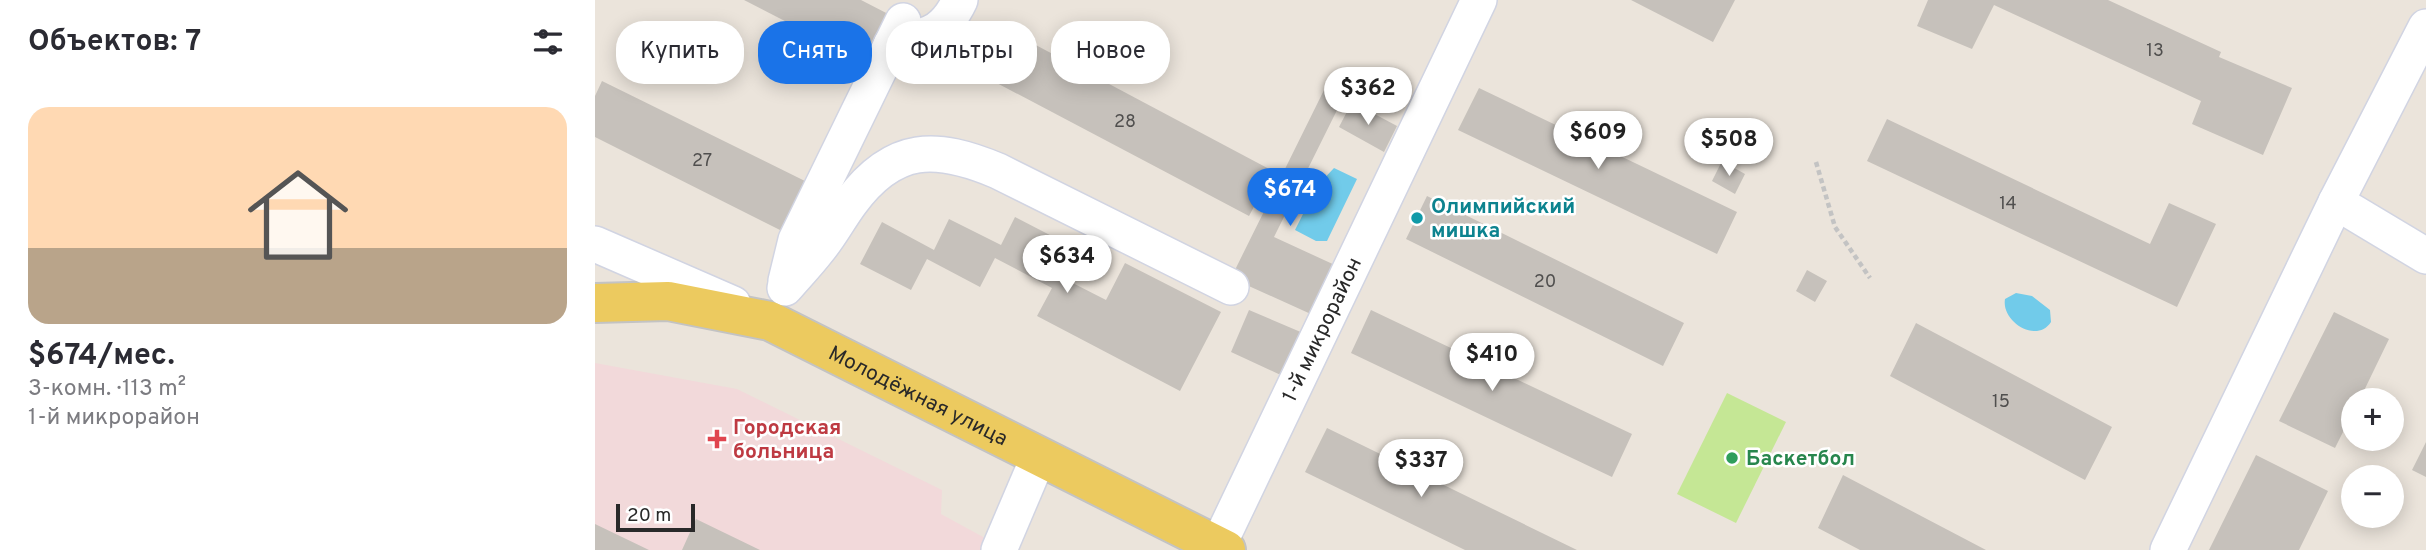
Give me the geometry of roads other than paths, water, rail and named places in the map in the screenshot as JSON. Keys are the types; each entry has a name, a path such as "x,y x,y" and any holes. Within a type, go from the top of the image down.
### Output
{"main road":[{"name":"Молодёжная улица","path":"595,303 668,301 778,304 1039,456 1222,548"}],"street":[{"path":"778,304 796,240 897,33 939,29 952,18 960,0"},
{"name":"1-й микрорайон","path":"1222,548 1479,0"},
{"path":"2168,550 2336,202 2426,27"},
{"path":"778,304 853,199 875,176 899,160 942,154 965,158 998,171 1231,287"},
{"path":"2336,202 2426,257"},
{"path":"595,244 778,304"},
{"path":"999,550 1039,456"}],"water":[{"path":"1334,168 1357,179 1327,241 1316,241 1295,230 1317,186"},
{"path":"2016,293 2032,296 2050,310 2051,322 2045,328 2029,330 2014,322 2005,307 2005,299"}],"place":[{"name":"Олимпийский мишка","path":"1417,218"},
{"name":"Городская больница","path":"717,439"},
{"name":"Баскетбол","path":"1732,458"}]}
